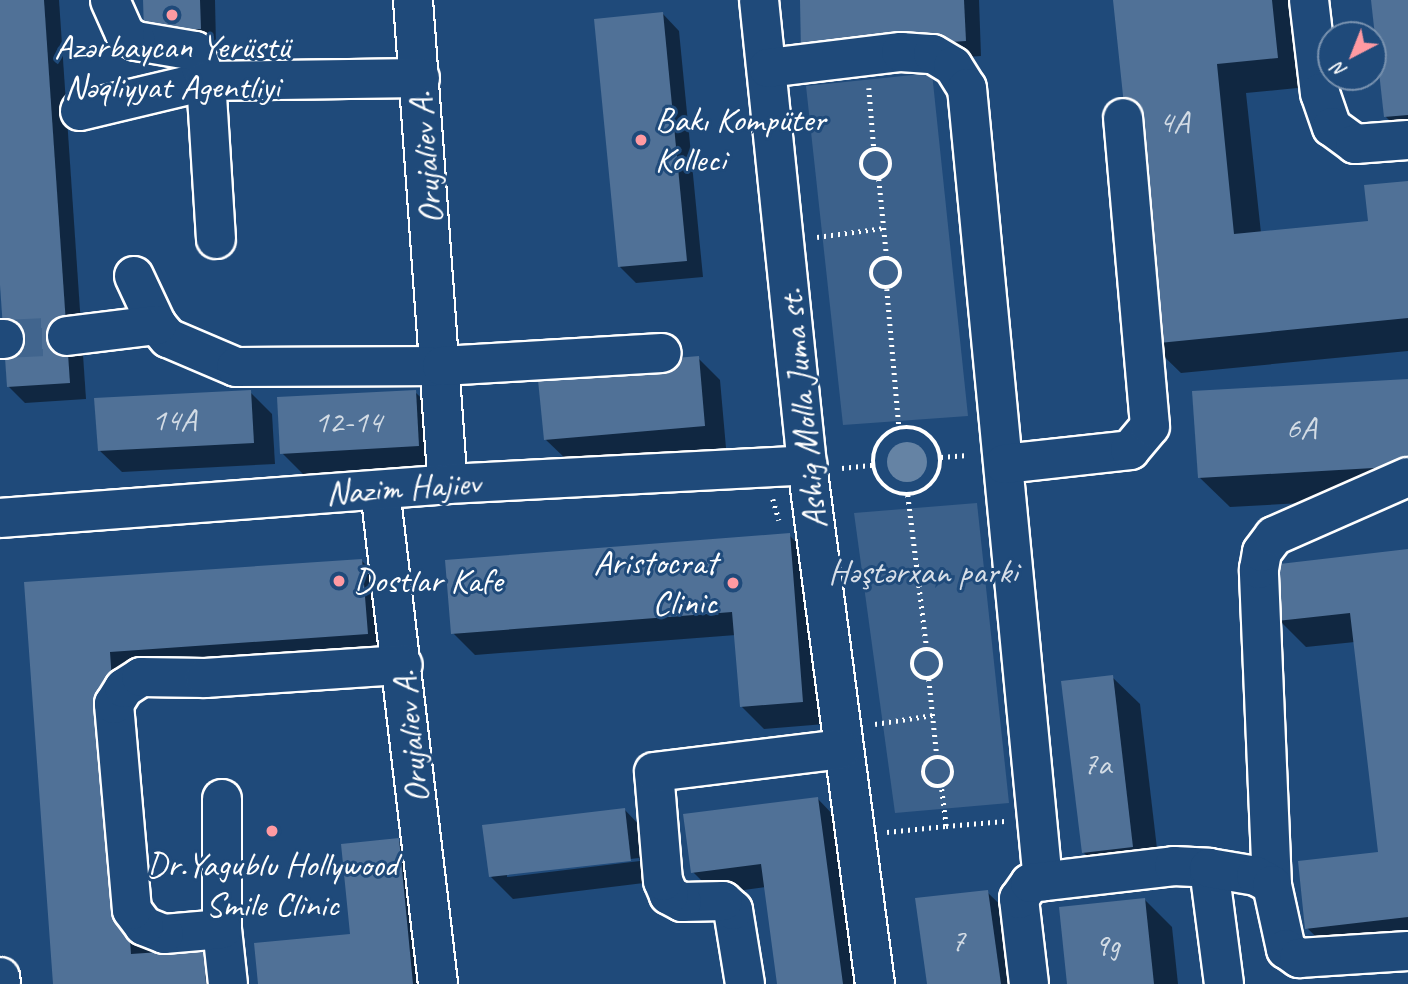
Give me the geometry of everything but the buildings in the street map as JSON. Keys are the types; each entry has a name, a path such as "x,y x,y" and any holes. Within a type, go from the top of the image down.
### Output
{"street":[{"path":"110,0 125,34 136,41 195,51 206,81 216,239"},
{"name":"Orujaliev A.","path":"414,0 442,366 448,484"},
{"name":"Ashig Molla Juma st.","path":"759,0 822,467 852,737 875,984"},
{"path":"1309,0 1320,93 1332,127 1356,144 1408,140"},
{"path":"768,68 901,52 933,54 953,66 967,88 1044,881"},
{"path":"80,111 206,81 420,78"},
{"path":"1004,464 1130,450 1150,426 1123,118"},
{"path":"135,276 157,325 168,338 236,367 442,366 662,353"},
{"path":"67,336 157,325"},
{"name":"Nazim Hajiev","path":"0,518 448,484 822,467"},
{"path":"1408,477 1274,536 1262,552 1259,569 1272,886 1286,949 1292,955 1408,951"},
{"name":"Orujaliev A.","path":"380,490 403,665 438,984"},
{"path":"222,929 164,934 144,926 132,910 114,704 124,688 141,677 205,678 403,665"},
{"path":"745,984 733,911 723,901 682,902 666,888 653,807 654,772 852,737"},
{"path":"222,799 222,929 228,984"},
{"path":"1028,984 1018,899 1030,883 1174,866 1209,868 1256,876 1272,886"},
{"path":"1209,868 1224,984"},
{"path":"0,977 1,984"}],"path":[{"path":"869,84 874,149"},
{"path":"874,149 864,156 862,166 866,175 879,179"},
{"path":"874,149 886,153 891,162 890,171 879,179"},
{"path":"879,179 887,258"},
{"path":"810,239 884,228"},
{"path":"887,258 895,261 902,273 899,282 887,289 874,283 871,273 874,264 887,258"},
{"path":"887,289 899,427"},
{"path":"899,427 922,430 931,437 941,457 941,468 929,488 908,495 883,486 873,465 880,440 899,427"},
{"path":"822,467 873,465"},
{"path":"908,495 927,649 942,661 940,671 929,679"},
{"path":"927,649 917,652 912,666 916,675 929,679"},
{"path":"929,679 937,757"},
{"path":"852,737 933,715"},
{"path":"937,757 948,760 953,769 952,779 941,786 928,782 923,773 925,764 937,757"},
{"path":"876,833 946,825 941,786"}],"green space":[{"path":"932,73 968,416 843,425 806,86"},
{"name":"Həştərxan parki","path":"977,503 1009,803 895,813 854,513"}],"shaded area":[{"path":"907,442 921,448 927,462 921,476 907,482 893,476 887,462 893,448"}],"tunnel":[{"path":"4,339 67,336"}],"place":[{"name":"Azərbaycan Yerüstü Nəqliyyat Agentliyi","path":"172,15"},
{"name":"Bakı Kompüter Kolleci","path":"641,140"},
{"name":"Dostlar Kafe","path":"339,581"},
{"name":"Aristocrat Clinic","path":"733,583"},
{"name":"Dr.Yagublu Hollywood Smile Clinic","path":"272,831"}]}
